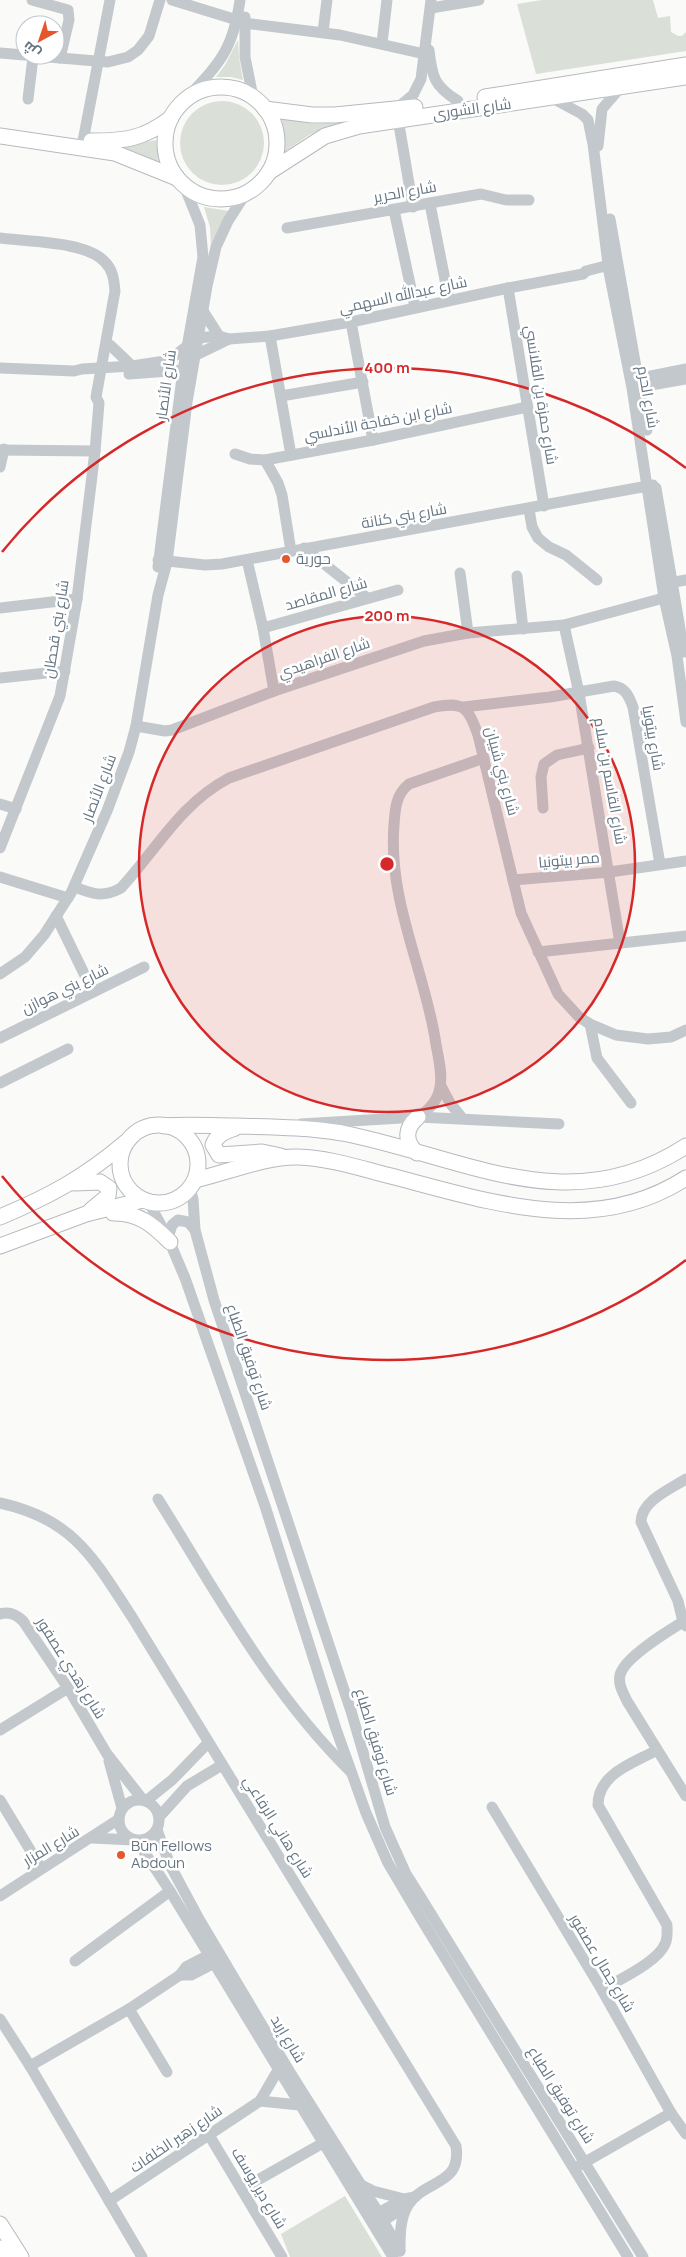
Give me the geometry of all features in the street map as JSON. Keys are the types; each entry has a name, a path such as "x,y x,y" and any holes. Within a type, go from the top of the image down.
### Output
{"main road":[{"name":"شارع الشورى","path":"269,172 324,136 397,114 458,101 686,65"},
{"name":"شارع الشورى","path":"265,109 312,115 397,114 552,98 686,77"},
{"path":"0,132 83,141 109,141 137,137 155,129 171,118 184,101 203,90 221,87 239,90 253,97 265,109 274,126 277,140 275,157 269,172 259,184 246,193 228,198 211,198 195,192 180,181 115,152 0,136"},
{"path":"171,118 166,135 166,149 170,165 180,181"},
{"path":"417,1153 407,1139 407,1130 411,1122 418,1117"},
{"path":"0,1217 72,1183 146,1128 164,1126 186,1124 285,1126 344,1134 504,1176 541,1182 572,1182 605,1178 635,1171 686,1146"},
{"path":"131,1138 122,1154 121,1172 129,1188 146,1200 160,1203 171,1201 182,1196 192,1184 198,1165 194,1147 182,1133 164,1126"},
{"path":"239,1126 221,1134 215,1139 213,1145 219,1156 262,1152 286,1158 339,1162 487,1201 555,1212 622,1205 662,1192 686,1178"},
{"path":"192,1184 286,1158"},
{"path":"72,1183 100,1182 109,1188 109,1194 105,1199 86,1214"},
{"path":"0,1246 86,1214 146,1200"},
{"path":"86,1214 132,1214 154,1227 169,1240"},
{"path":"0,2224 21,2257"},
{"path":"0,2248 6,2257"}],"street":[{"path":"32,0 68,10 69,20 65,37"},
{"path":"83,141 110,0"},
{"path":"65,58 108,62 120,60 138,50 149,36 160,0"},
{"path":"172,0 241,21 323,32 427,54"},
{"path":"240,0 245,57 253,97"},
{"path":"184,101 224,56 241,21 247,0"},
{"path":"323,32 327,0"},
{"path":"382,43 387,0"},
{"path":"413,207 397,114 413,95 421,79 427,54 431,4 479,0"},
{"path":"0,53 15,55"},
{"path":"427,54 436,84 458,101"},
{"path":"28,99 32,65"},
{"name":"شارع الحرم","path":"613,268 597,142 602,109 620,88"},
{"name":"شارع الحرم","path":"552,98 575,109 588,120 635,383 668,597 686,669"},
{"name":"شارع الأنصار","path":"178,437 180,388 204,257 204,244 200,225 180,181"},
{"name":"شارع الأنصار","path":"68,898 117,786 136,726 163,561 178,437 196,355 216,247 228,221 246,193"},
{"name":"شارع الحرير","path":"286,228 486,194 506,200 529,200"},
{"path":"430,204 449,300"},
{"path":"394,210 415,307"},
{"path":"0,238 82,249 104,261 114,278 114,291 110,344 103,371"},
{"name":"شارع عبدالله السهمي","path":"103,371 165,361 172,358 198,338 270,336 350,322 508,288 583,274 588,276 613,268"},
{"name":"شارع حمزة بن القلانسي","path":"508,288 544,506"},
{"path":"203,311 224,338"},
{"path":"350,322 373,440"},
{"path":"103,371 106,334 110,326"},
{"path":"270,336 291,455"},
{"name":"شارع عبدالله السهمي","path":"183,370 196,355 224,338"},
{"path":"110,344 132,366"},
{"path":"0,368 160,372 183,370"},
{"path":"635,383 686,369"},
{"name":"شارع بني قحطان","path":"0,848 60,696 77,599 95,451 99,403 96,398 103,371"},
{"path":"160,372 172,378 180,388"},
{"path":"635,383 686,379"},
{"path":"282,396 362,382"},
{"name":"شارع ابن خفاجة الأندلسي","path":"235,454 250,459 265,460 373,440 527,407"},
{"path":"0,467 2,450 95,451"},
{"path":"265,460 278,483 282,495 290,551"},
{"name":"شارع بني كنانة","path":"163,561 205,565 246,560 652,486"},
{"path":"529,509 532,527 538,538 549,547 566,555 597,580"},
{"path":"304,548 366,597"},
{"path":"246,560 263,628 274,691"},
{"path":"460,572 468,633"},
{"path":"517,576 523,628"},
{"path":"667,584 686,580"},
{"name":"شارع المقاصد","path":"263,628 366,597 398,590"},
{"name":"شارع الفراهيدي","path":"136,726 165,732 172,730 274,691 417,643 468,633 564,625 668,597"},
{"path":"0,608 77,599"},
{"name":"شارع القاسم بن سلام","path":"564,625 579,693 610,872 620,943"},
{"name":"شارع الحرم","path":"683,655 686,722"},
{"path":"0,678 65,672"},
{"name":"شارع بيتونيا","path":"464,707 579,693 618,686 629,697 660,864"},
{"path":"74,887 94,895 104,895 121,888 190,805 210,789 229,778 434,707 450,704 464,707"},
{"name":"شارع بني شيبان","path":"464,707 473,720 484,758 520,913 558,994 580,1017 590,1024 616,1035 648,1039 671,1036 686,1030"},
{"path":"543,808 541,777 544,764 557,756 588,748"},
{"path":"462,1118 440,1086 430,1013 407,938 398,894 393,855 394,819 400,794 409,784 484,758"},
{"path":"0,804 16,809"},
{"name":"ممر بيتونيا","path":"513,880 610,872 686,861"},
{"path":"0,876 68,898 44,935 25,956 0,974"},
{"path":"56,916 93,992"},
{"path":"538,952 686,936"},
{"name":"شارع بني هوازن","path":"0,1038 144,967"},
{"path":"590,1024 597,1058 631,1103"},
{"path":"0,1083 68,1049"},
{"path":"418,1117 433,1104 440,1086"},
{"path":"285,1126 344,1120 418,1117 559,1124"},
{"name":"شارع توفيق الطباع","path":"192,1184 195,1230 214,1300 351,1712 385,1826 406,1874 586,2162 643,2257"},
{"name":"شارع توفيق الطباع","path":"146,1200 169,1240 185,1278 265,1506 332,1717 377,1840 388,1863 628,2257"},
{"path":"169,1240 172,1225 178,1220 188,1222 195,1230"},
{"path":"686,1479 646,1506 641,1515 644,1531 682,1604 685,1623 632,1658 622,1669 619,1676 620,1687 627,1701 686,1796"},
{"path":"158,1499 268,1674 326,1748 352,1774"},
{"name":"شارع هاني الرفاعي","path":"0,1503 55,1523 85,1548 132,1617 456,2146 458,2158 452,2172 376,2219"},
{"name":"شارع زهدي عصفور","path":"0,1614 7,1612 18,1616 23,1621 68,1688 107,1754 144,1800"},
{"path":"0,1730 68,1688"},
{"path":"332,1717 351,1712"},
{"path":"144,1800 155,1807 159,1817 157,1830 149,1838 135,1840 122,1832 120,1814 131,1801 144,1800 172,1780 208,1743"},
{"path":"602,1990 658,1954 666,1942 667,1925 598,1805 600,1789 606,1780 657,1750"},
{"name":"شارع زهدي عصفور","path":"107,1754 120,1814"},
{"path":"159,1817 188,1786 222,1765"},
{"path":"0,1800 41,1868"},
{"name":"شارع جمال عصفور","path":"492,1807 602,1990 671,2113 686,2134"},
{"name":"شارع المزار","path":"0,1896 41,1868 92,1838 120,1814"},
{"name":"شارع إربد","path":"157,1830 170,1865 199,1919 359,2184 376,2219"},
{"name":"شارع المزار","path":"92,1838 135,1840"},
{"name":"شارع إربد","path":"135,1840 170,1891 323,2143 399,2255"},
{"path":"75,1961 170,1891"},
{"path":"30,2066 129,2009 180,1975 186,1967 211,1959"},
{"path":"129,2009 166,2072"},
{"path":"0,2019 30,2066 142,2257"},
{"name":"شارع زهير الخلفات","path":"109,2201 260,2101 278,2070"},
{"path":"260,2101 299,2105"},
{"path":"574,2169 671,2113"},
{"name":"شارع دير يوسف","path":"209,2135 282,2257"},
{"path":"242,2189 323,2143"},
{"path":"359,2184 373,2191 409,2200 401,2225 399,2255"}],"shaded area":[{"path":"542,0 653,0 658,18 670,16 671,32 682,36 686,32 686,51 536,74 517,4"},
{"path":"238,40 243,80 231,77 216,77 225,65"},
{"path":"214,101 230,101 246,108 257,119 264,135 261,159 252,173 246,178 230,185 214,185 198,178 187,167 180,151 180,135 187,119 198,108"},
{"path":"281,116 313,124 338,123 309,135 284,152 285,141"},
{"path":"156,140 159,162 119,147"},
{"path":"204,207 229,211 211,247 210,227"},
{"path":"345,2196 382,2257 290,2257 281,2234"}],"place":[{"name":"حورية","path":"286,559"},
{"name":"Būn Fellows Abdoun","path":"121,1855"}]}
